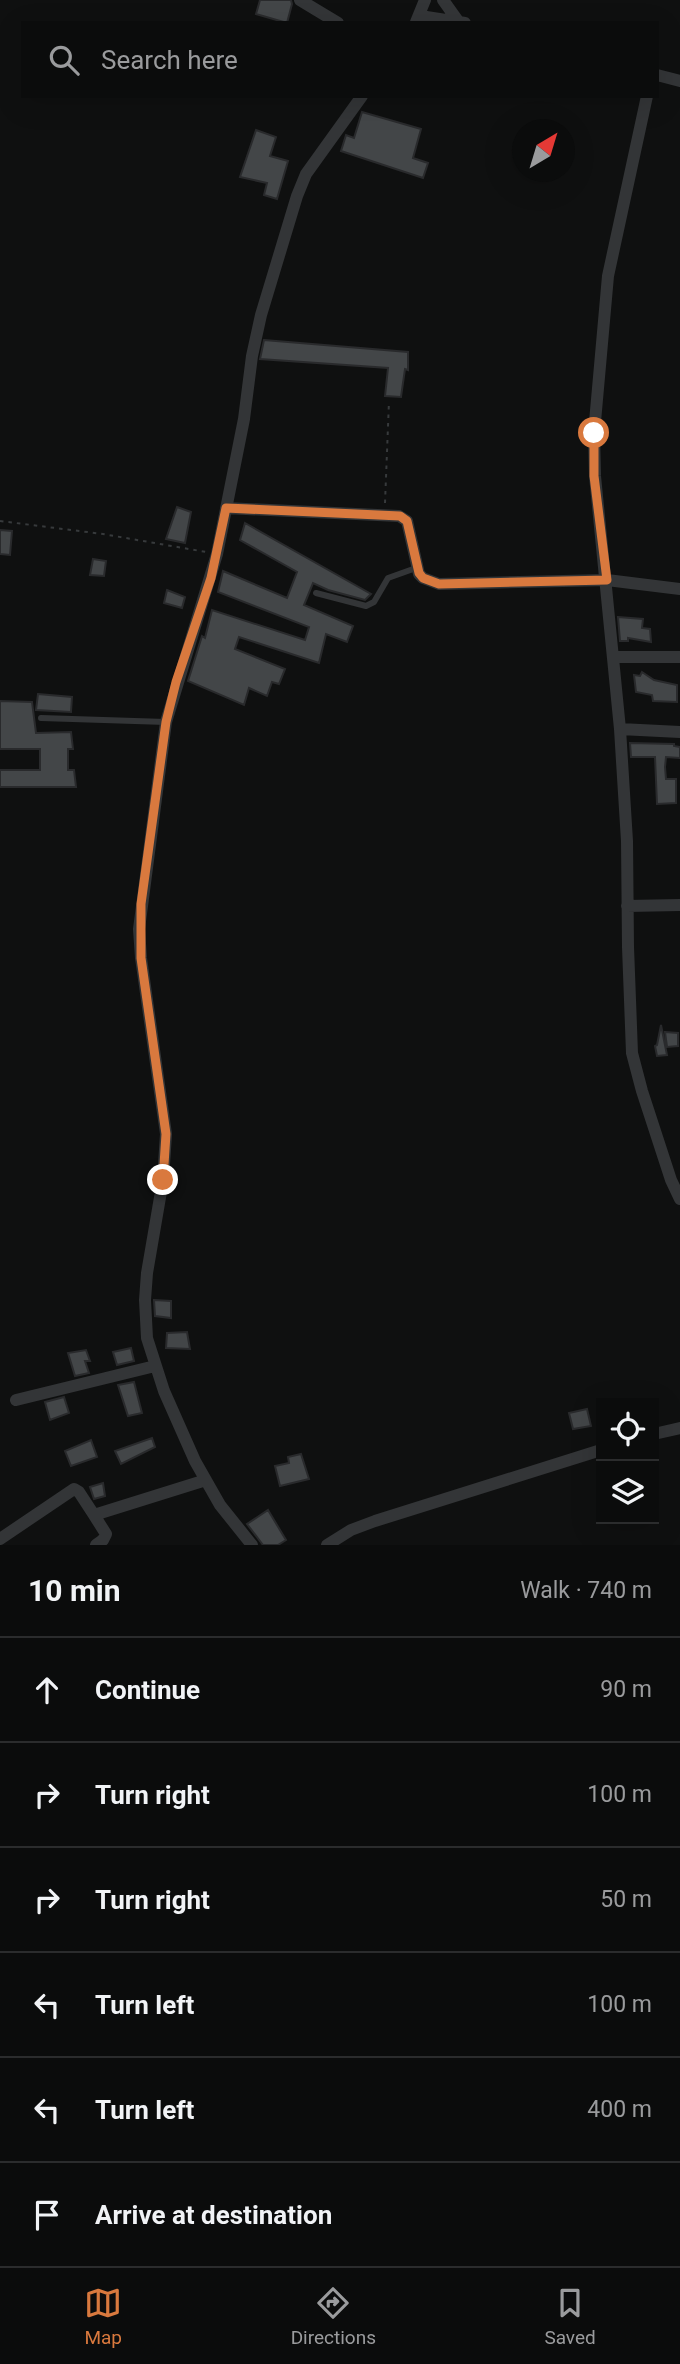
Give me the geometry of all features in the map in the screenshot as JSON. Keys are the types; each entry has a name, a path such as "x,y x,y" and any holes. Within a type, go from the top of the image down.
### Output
{"street":[{"path":"300,0 335,21"},
{"path":"425,0 418,20 440,21"},
{"path":"443,0 461,21"},
{"path":"659,76 680,81"},
{"path":"252,1545 220,1505 190,1449 155,1366 147,1338 147,1273 163,1180 166,1134 139,929 166,722 217,554 261,315 306,174 361,98"},
{"path":"647,98 608,276 594,433 594,476 607,580 620,729 627,841 632,1054 671,1180 680,1199"},
{"path":"226,508 400,516 407,521 416,568 423,578 439,584 607,580 680,589"},
{"path":"613,657 680,657"},
{"path":"620,729 680,732"},
{"path":"627,906 680,905"},
{"path":"16,1400 155,1366"},
{"path":"659,1433 680,1428"},
{"path":"327,1545 351,1530 375,1521 596,1452"},
{"path":"94,1515 206,1480"},
{"path":"0,1539 74,1489 79,1492 106,1534 96,1545"}],"lane":[{"path":"316,593 366,606 374,602 388,578 416,568"},
{"path":"41,718 166,722"}],"path":[{"path":"387,514 384,495 388,401"},
{"path":"0,521 103,534 217,554"}],"building":[{"path":"260,0 291,0 288,21 256,14"},
{"path":"362,112 421,129 413,158 428,163 423,178 341,151 346,135 354,138"},
{"path":"256,130 276,137 270,156 288,161 277,199 264,195 267,183 240,177"},
{"path":"264,340 408,352 408,370 405,369 401,397 385,396 388,368 260,359"},
{"path":"177,507 191,512 185,543 166,539"},
{"path":"245,523 371,594 365,600 313,583 304,605 353,626 347,642 326,634 319,663 239,637 235,649 285,669 279,684 272,682 267,696 249,688 244,705 188,681 202,636 205,638 212,610 305,640 309,627 218,592 223,571 287,598 297,572 240,540"},
{"path":"0,530 12,531 10,555 0,554"},
{"path":"93,559 106,561 104,576 90,575"},
{"path":"167,590 185,597 182,608 164,603"},
{"path":"618,617 643,619 642,628 650,629 651,642 628,638 628,641 620,641"},
{"path":"642,672 654,680 677,685 677,702 653,701 652,695 636,692 634,675 640,676"},
{"path":"38,694 72,697 71,712 36,710"},
{"path":"0,701 32,702 36,733 71,732 73,749 68,749 68,770 74,770 76,787 0,787 0,770 40,770 40,749 0,749"},
{"path":"630,743 674,744 680,747 680,758 666,757 665,767 666,779 676,779 676,803 657,804 655,757 631,757"},
{"path":"661,1025 667,1055 657,1056 655,1046"},
{"path":"665,1032 678,1033 678,1046 667,1047"},
{"path":"154,1300 171,1301 171,1318 155,1316"},
{"path":"187,1332 190,1349 166,1348 167,1333"},
{"path":"131,1348 134,1361 117,1365 113,1352"},
{"path":"86,1350 90,1361 85,1361 89,1373 75,1376 68,1353"},
{"path":"134,1382 142,1413 128,1416 118,1385"},
{"path":"64,1397 69,1413 50,1420 45,1402"},
{"path":"587,1409 591,1426 573,1429 569,1413"},
{"path":"152,1438 155,1447 121,1464 115,1451"},
{"path":"91,1440 97,1457 71,1466 65,1451"},
{"path":"301,1454 309,1479 280,1486 275,1466 289,1463 288,1457"},
{"path":"103,1483 105,1496 94,1499 90,1487"},
{"path":"268,1510 286,1540 278,1545 263,1545 247,1524"}],"route":[{"path":"163,1180 166,1134 141,958 141,904 166,722 176,682 211,578 226,508 400,516 407,521 416,568 423,578 439,584 607,580 594,476 594,433"}]}
